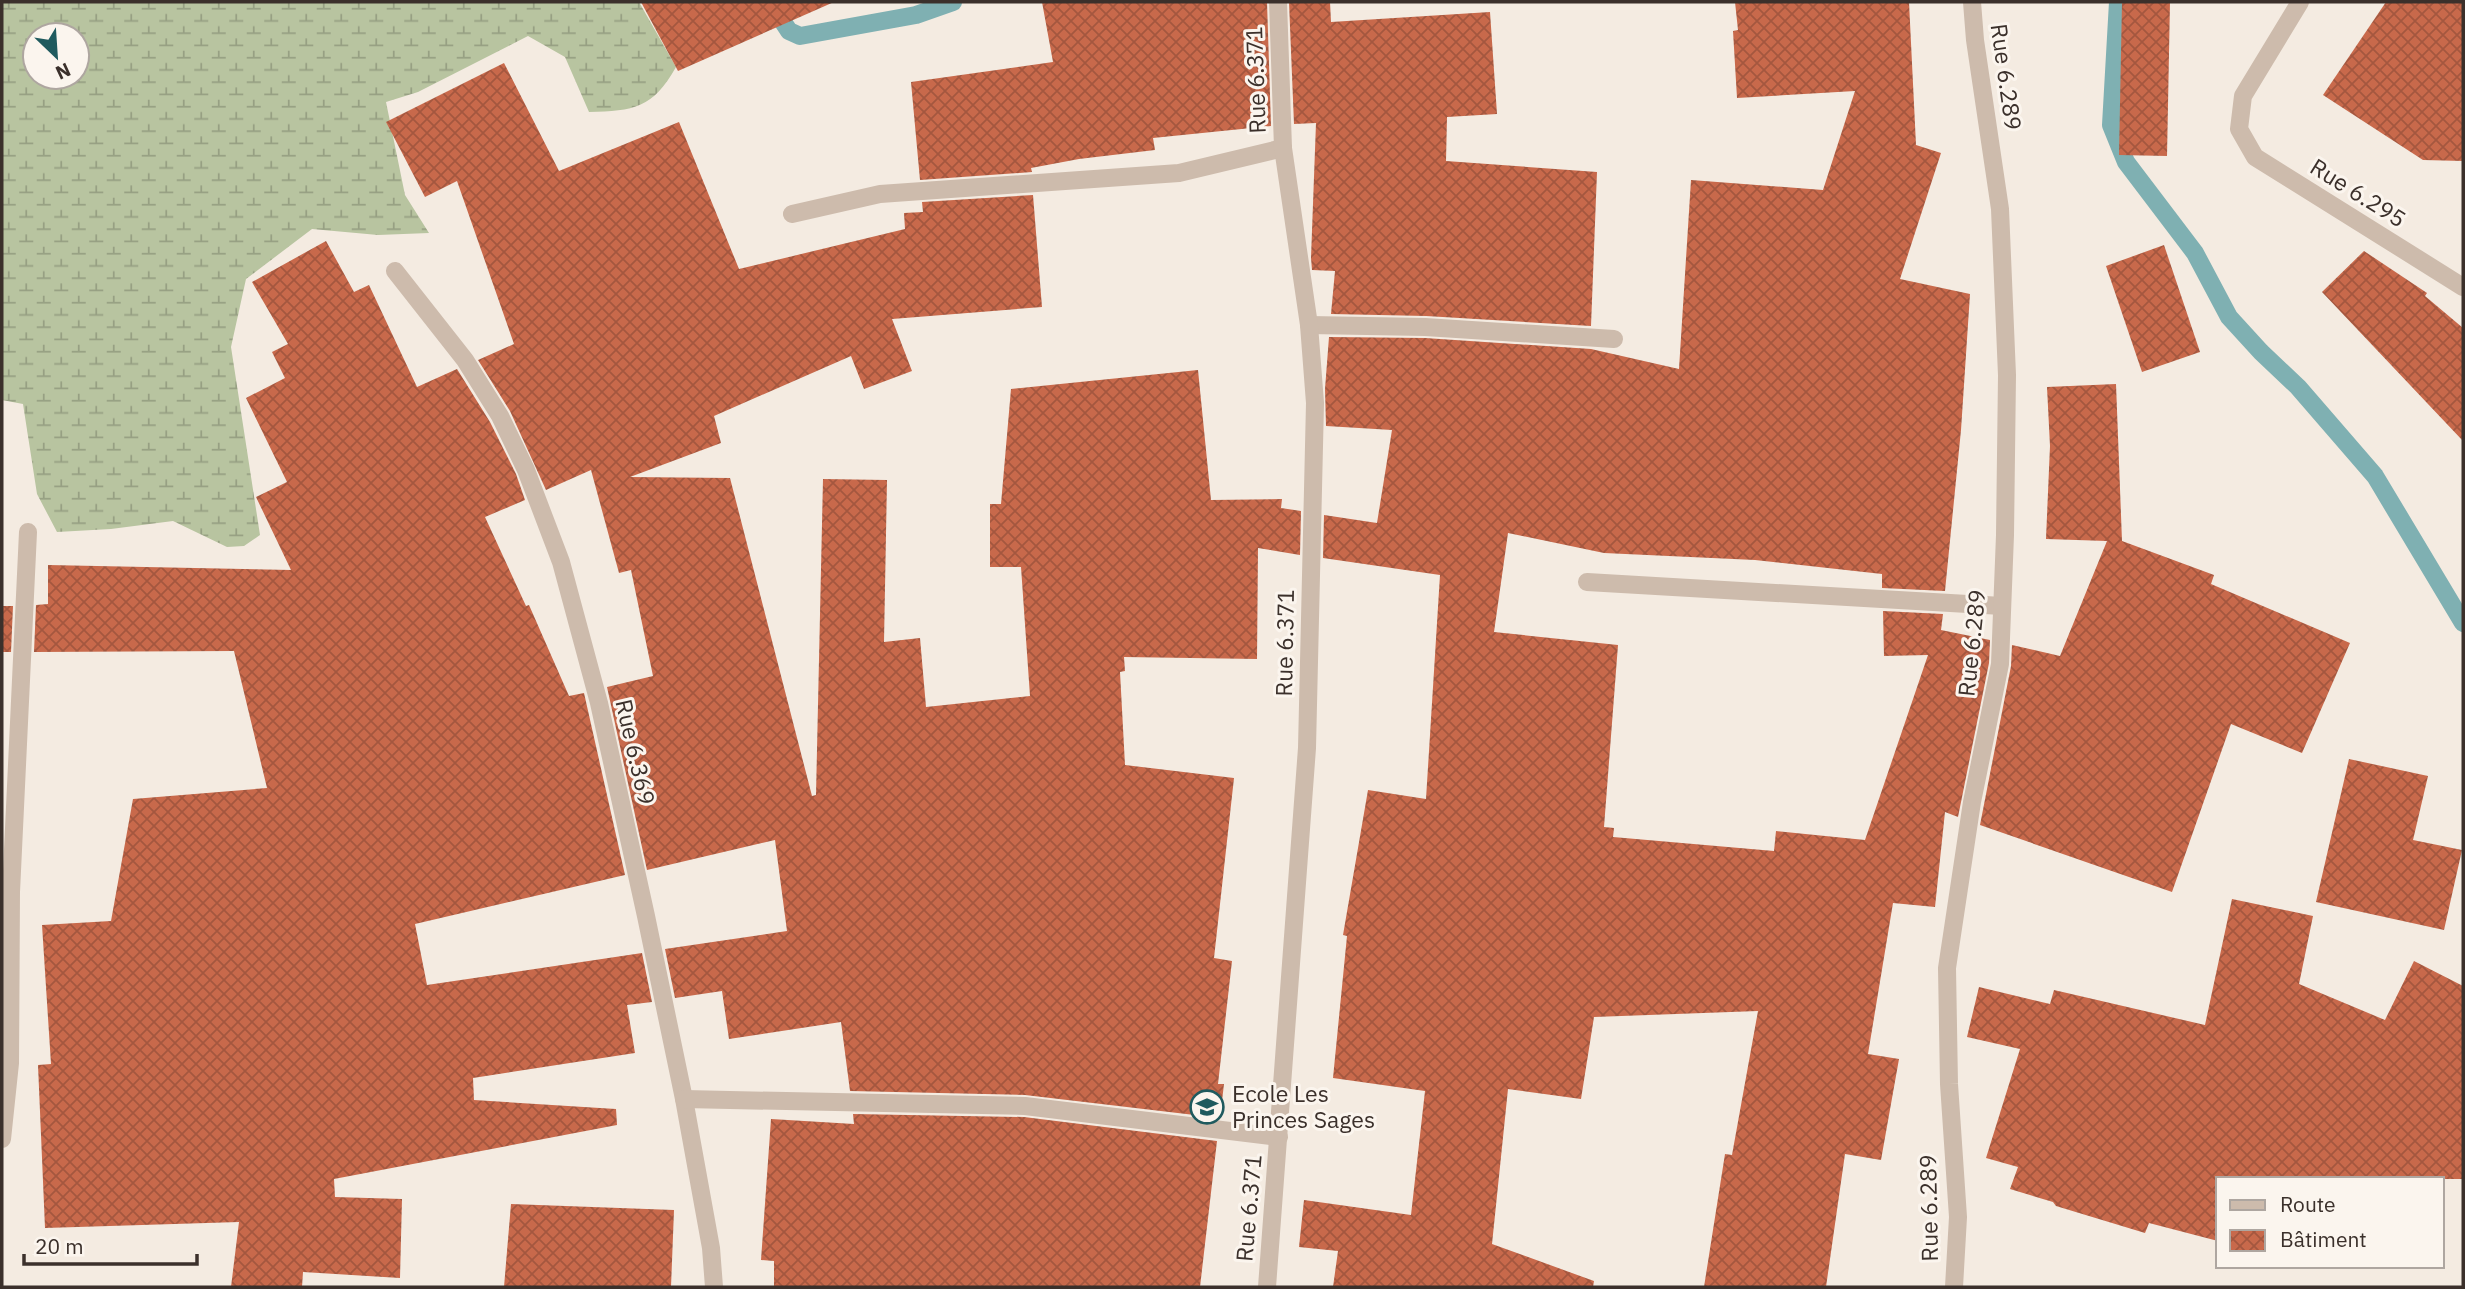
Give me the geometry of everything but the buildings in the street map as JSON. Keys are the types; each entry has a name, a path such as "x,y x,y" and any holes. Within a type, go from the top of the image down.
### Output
{"street":[{"name":"Rue 6.371","path":"1267,1287 1307,748 1315,403 1310,325 1283,148 1278,2"},
{"name":"Rue 6.289","path":"1954,1287 1958,1217 1949,1084 1947,968 1972,802 2000,664 2007,375 2001,222 1972,2"},
{"name":"Rue 6.295","path":"2300,2 2243,96 2239,129 2255,157 2463,288"},
{"path":"792,214 880,194 1179,173 1283,148"},
{"name":"Rue 6.369","path":"396,271 465,360 500,416 526,470 561,562 599,703 684,1099 711,1248 714,1287"},
{"path":"1310,325 1425,327 1614,339"},
{"path":"2,1139 10,1063 11,892 28,532"},
{"path":"1587,582 2002,606"},
{"path":"684,1099 1025,1106 1279,1137"}],"green space":[{"path":"2,2 639,2 676,67 668,81 650,99 630,108 589,112 565,57 528,36 418,92 386,102 405,195 429,233 378,235 312,229 246,279 231,347 260,535 244,546 227,547 173,521 111,529 57,532 37,494 23,404 2,400"}],"waterway":[{"path":"770,2 789,31 800,36 916,15 953,2"},
{"path":"2118,2 2111,125 2126,162 2195,253 2229,317 2298,387 2375,476 2463,623"}],"place":[{"name":"Ecole Les Princes Sages","path":"1207,1107"}]}
